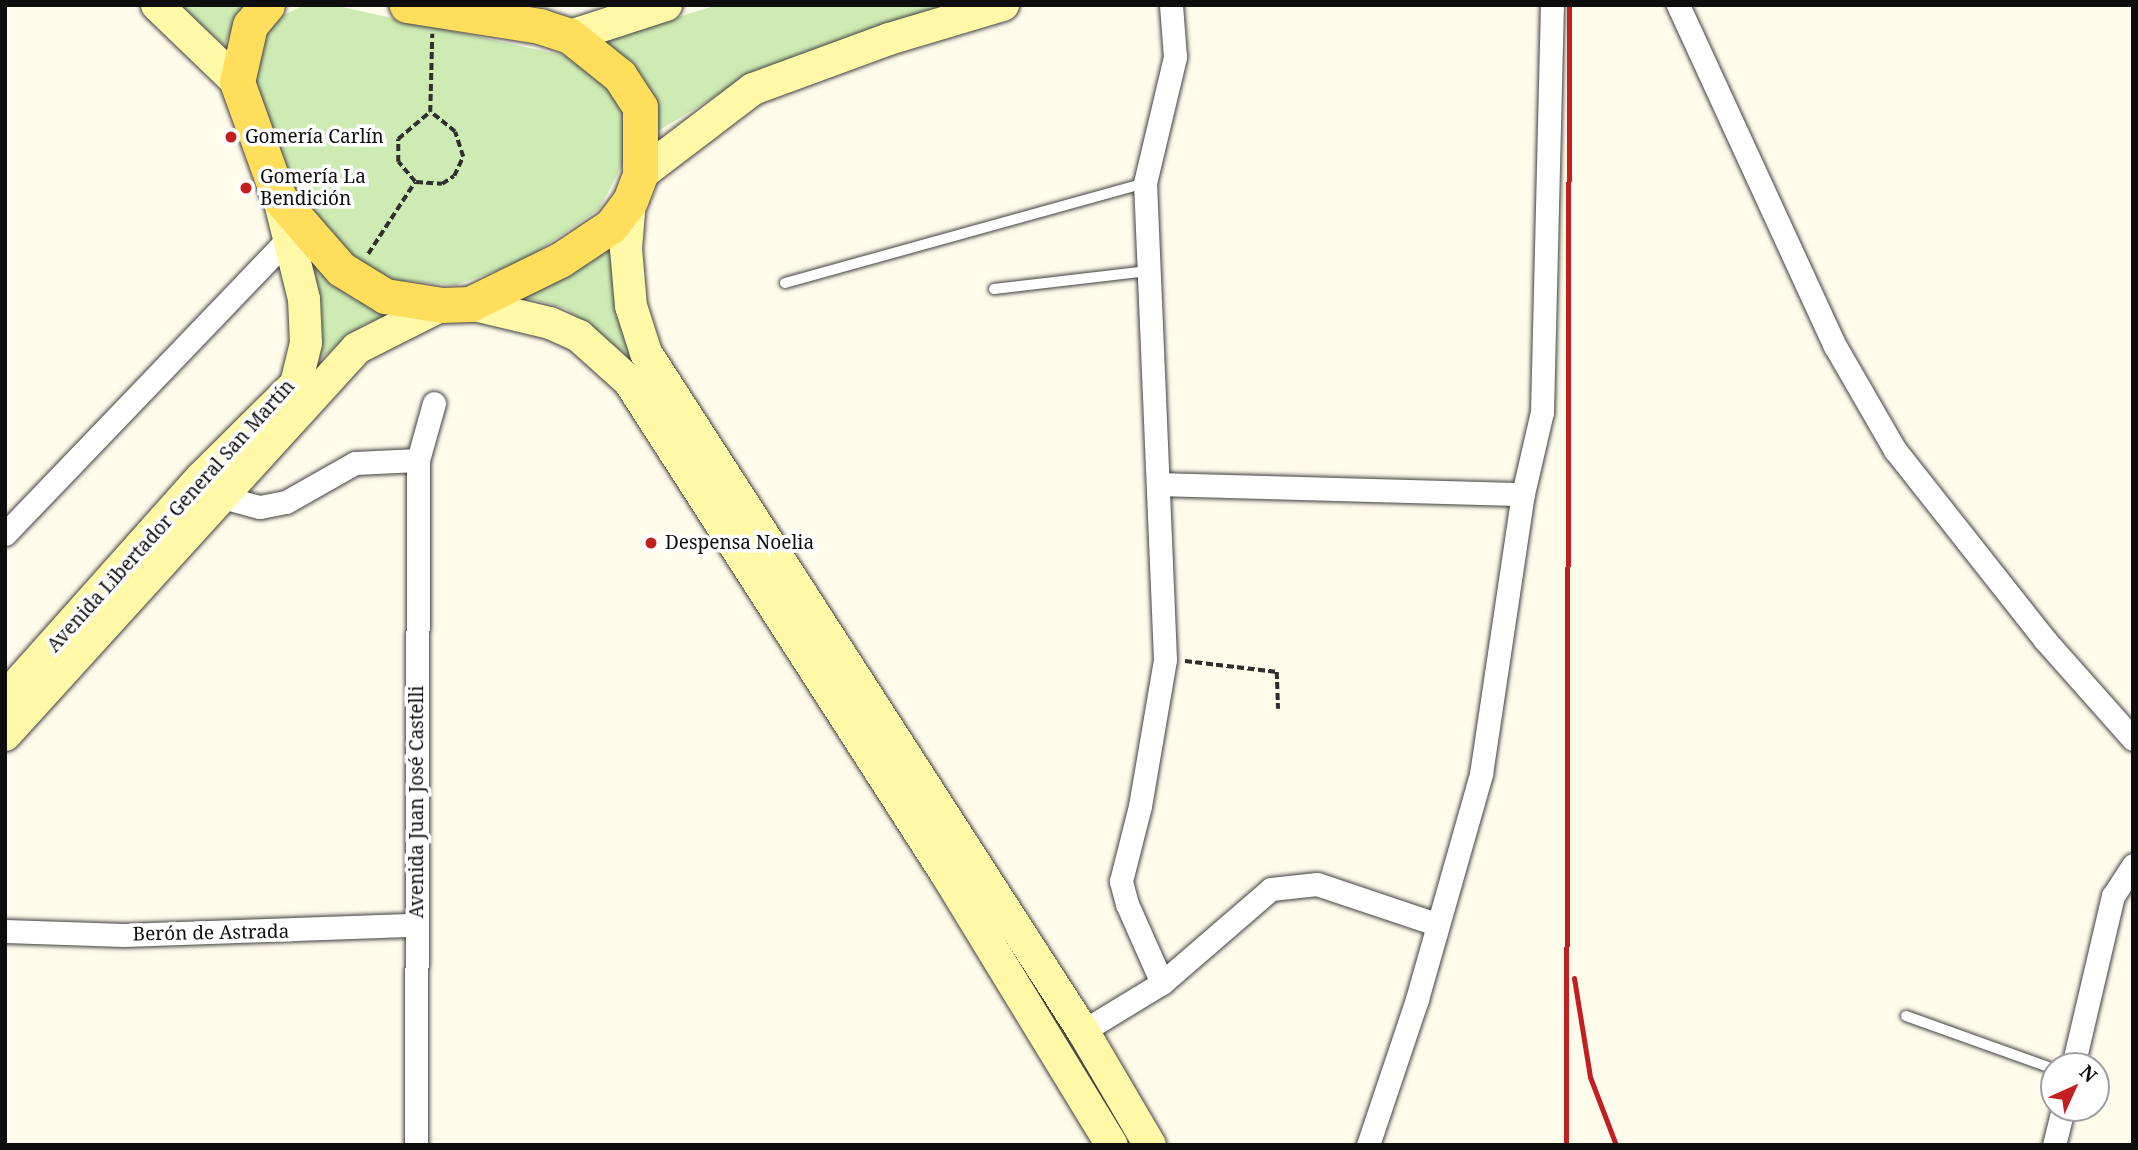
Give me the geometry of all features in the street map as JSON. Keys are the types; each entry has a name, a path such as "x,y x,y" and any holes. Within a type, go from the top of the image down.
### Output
{"main road":[{"path":"267,5 250,25 237,82 279,198 354,277 385,296 456,304 560,260 611,226 635,188 640,107 620,76 555,31 507,5"},
{"path":"419,9 555,31"}],"street":[{"path":"157,5 237,82"},
{"path":"555,31 666,5"},
{"path":"1003,5 889,39 753,89 635,188 626,250 631,306 646,353 1083,1031 1150,1145"},
{"path":"1162,983 1126,904 1121,880 1140,806 1166,659 1145,183 1175,57 1171,5"},
{"path":"1368,1145 1481,774 1523,494 1542,412 1552,5"},
{"path":"1678,5 1835,346 1895,450 2045,640 2133,739"},
{"name":"Avenida Libertador General San Martín","path":"5,735 296,384 306,343 304,299 287,240 279,198"},
{"path":"5,534 287,240"},
{"path":"456,304 550,323 579,336 629,381 947,875 1112,1145"},
{"name":"Avenida Libertador General San Martín","path":"5,698 212,487 357,348 456,304"},
{"name":"Avenida Juan José Castelli","path":"416,1145 418,460 433,403"},
{"path":"212,487 260,507 286,502 355,463 384,458 418,460"},
{"path":"1158,484 1523,494"},
{"path":"2076,1052 2113,896 2133,865"},
{"path":"1083,1031 1162,983 1271,890 1317,884 1437,924"},
{"name":"Berón de Astrada","path":"5,930 124,935 416,925"},
{"path":"2054,1145 2060,1122"}],"lane":[{"path":"785,283 1145,183"},
{"path":"994,289 1148,271"},
{"path":"1906,1017 2040,1064"}],"path":[{"path":"419,9 430,112 455,132 463,157 454,176 442,184 415,182 398,162 398,139 430,112"},
{"path":"354,277 415,182"},
{"path":"1166,659 1277,672 1278,709"}],"green space":[{"path":"175,5 246,5 224,45"},
{"path":"333,5 566,56 607,83 627,112 628,155 599,209 523,261 456,285 389,280 339,251 294,189 252,75 267,30 278,18 302,6"},
{"path":"717,5 947,5 729,88 653,134 641,82 604,40"},
{"path":"614,238 616,316 998,903 1141,1145 1124,1145 987,914 621,351 565,308 521,297"},
{"path":"296,248 355,300 409,312 363,325 309,368"}],"railway":[{"path":"1566,1145 1569,5"},
{"path":"1574,978 1590,1077 1616,1145"}],"place":[{"name":"Gomería Carlín","path":"231,137"},
{"name":"Gomería La Bendición","path":"246,188"},
{"name":"Despensa Noelia","path":"651,543"}]}
